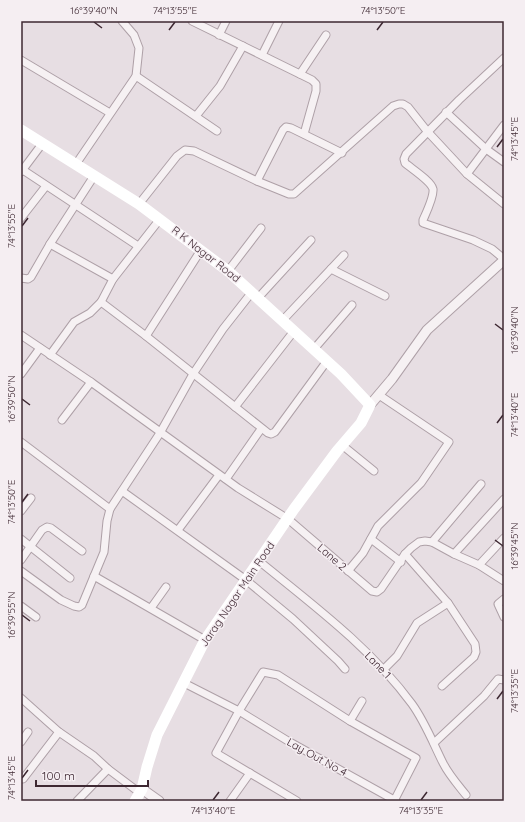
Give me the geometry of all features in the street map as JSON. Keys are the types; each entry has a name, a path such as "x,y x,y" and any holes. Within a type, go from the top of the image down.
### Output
{"main road":[{"name":"R K Nagar Road","path":"21,130 139,204 228,270 327,361 370,405"},
{"name":"Jarag Nagar Main Road","path":"139,794 158,735 204,640 288,519 342,445 361,423 370,405"}],"street":[{"path":"76,164 136,76 139,48 134,35 122,21"},
{"path":"192,21 312,80 316,84 316,90 304,134"},
{"path":"219,35 226,21"},
{"path":"262,55 279,21"},
{"path":"300,74 326,35"},
{"path":"196,116 220,86 243,46"},
{"path":"370,405 427,330 504,259 492,249 473,240 423,223 433,190 430,184 405,163 404,159 406,154 427,131 504,58"},
{"path":"21,60 110,113"},
{"path":"136,76 217,131"},
{"path":"139,204 177,156 185,150 194,151 257,181 289,194 294,194 342,153 393,106 403,104 408,107 427,131 466,174 504,204"},
{"path":"446,112 486,149 504,162"},
{"path":"466,174 504,125"},
{"path":"257,181 283,130 286,128 291,128 342,153"},
{"path":"42,144 22,171 138,246"},
{"path":"21,278 28,279 31,277 50,244 94,176"},
{"path":"21,218 46,186"},
{"path":"50,356 74,322 90,313 101,302 113,279 160,219"},
{"path":"228,270 261,228"},
{"path":"21,571 61,600 74,606 79,607 82,605 104,552 107,521 110,509 160,433 192,374 223,329 311,240"},
{"path":"50,244 113,279"},
{"path":"146,336 201,250"},
{"path":"282,320 344,255"},
{"path":"331,269 385,296"},
{"path":"101,302 146,336 261,429 271,434 275,432 327,361"},
{"path":"314,349 352,305"},
{"path":"235,407 294,331"},
{"name":"Lane 2","path":"21,335 50,356 91,382 222,477 288,519 372,591 377,592 382,590 401,562"},
{"path":"21,374 40,348"},
{"path":"62,420 91,382"},
{"path":"348,571 363,553 378,526 421,483 450,442 379,395"},
{"path":"178,530 261,429"},
{"path":"21,442 110,509"},
{"path":"342,445 374,471"},
{"path":"432,542 481,484"},
{"path":"122,491 246,580 293,619 345,669"},
{"path":"21,511 31,498"},
{"path":"454,554 504,498"},
{"path":"21,560 42,530 47,527 52,528 82,551"},
{"path":"479,565 504,538"},
{"path":"21,539 70,578"},
{"path":"371,539 401,562 405,554 419,542 432,542 479,565 504,581"},
{"path":"405,554 448,603 475,644 476,652 474,656 442,686"},
{"name":"Lane 1","path":"258,561 339,627 384,669 424,723 444,764 466,795"},
{"path":"94,576 204,640"},
{"path":"151,608 166,587"},
{"path":"504,599 498,604 504,617"},
{"path":"384,669 397,656 417,623 448,603"},
{"path":"21,606 36,617"},
{"path":"297,801 216,753 263,672 278,675 350,721 416,758 395,801"},
{"path":"434,743 484,696 498,679 504,680"},
{"name":"Lay Out No 4","path":"184,683 239,712 395,801"},
{"path":"21,698 59,732 94,756 139,794 159,801"},
{"path":"350,721 362,701"},
{"path":"21,742 28,732"},
{"path":"21,779 23,779 59,732"},
{"path":"77,801 108,769"},
{"path":"230,801 250,773"}]}
